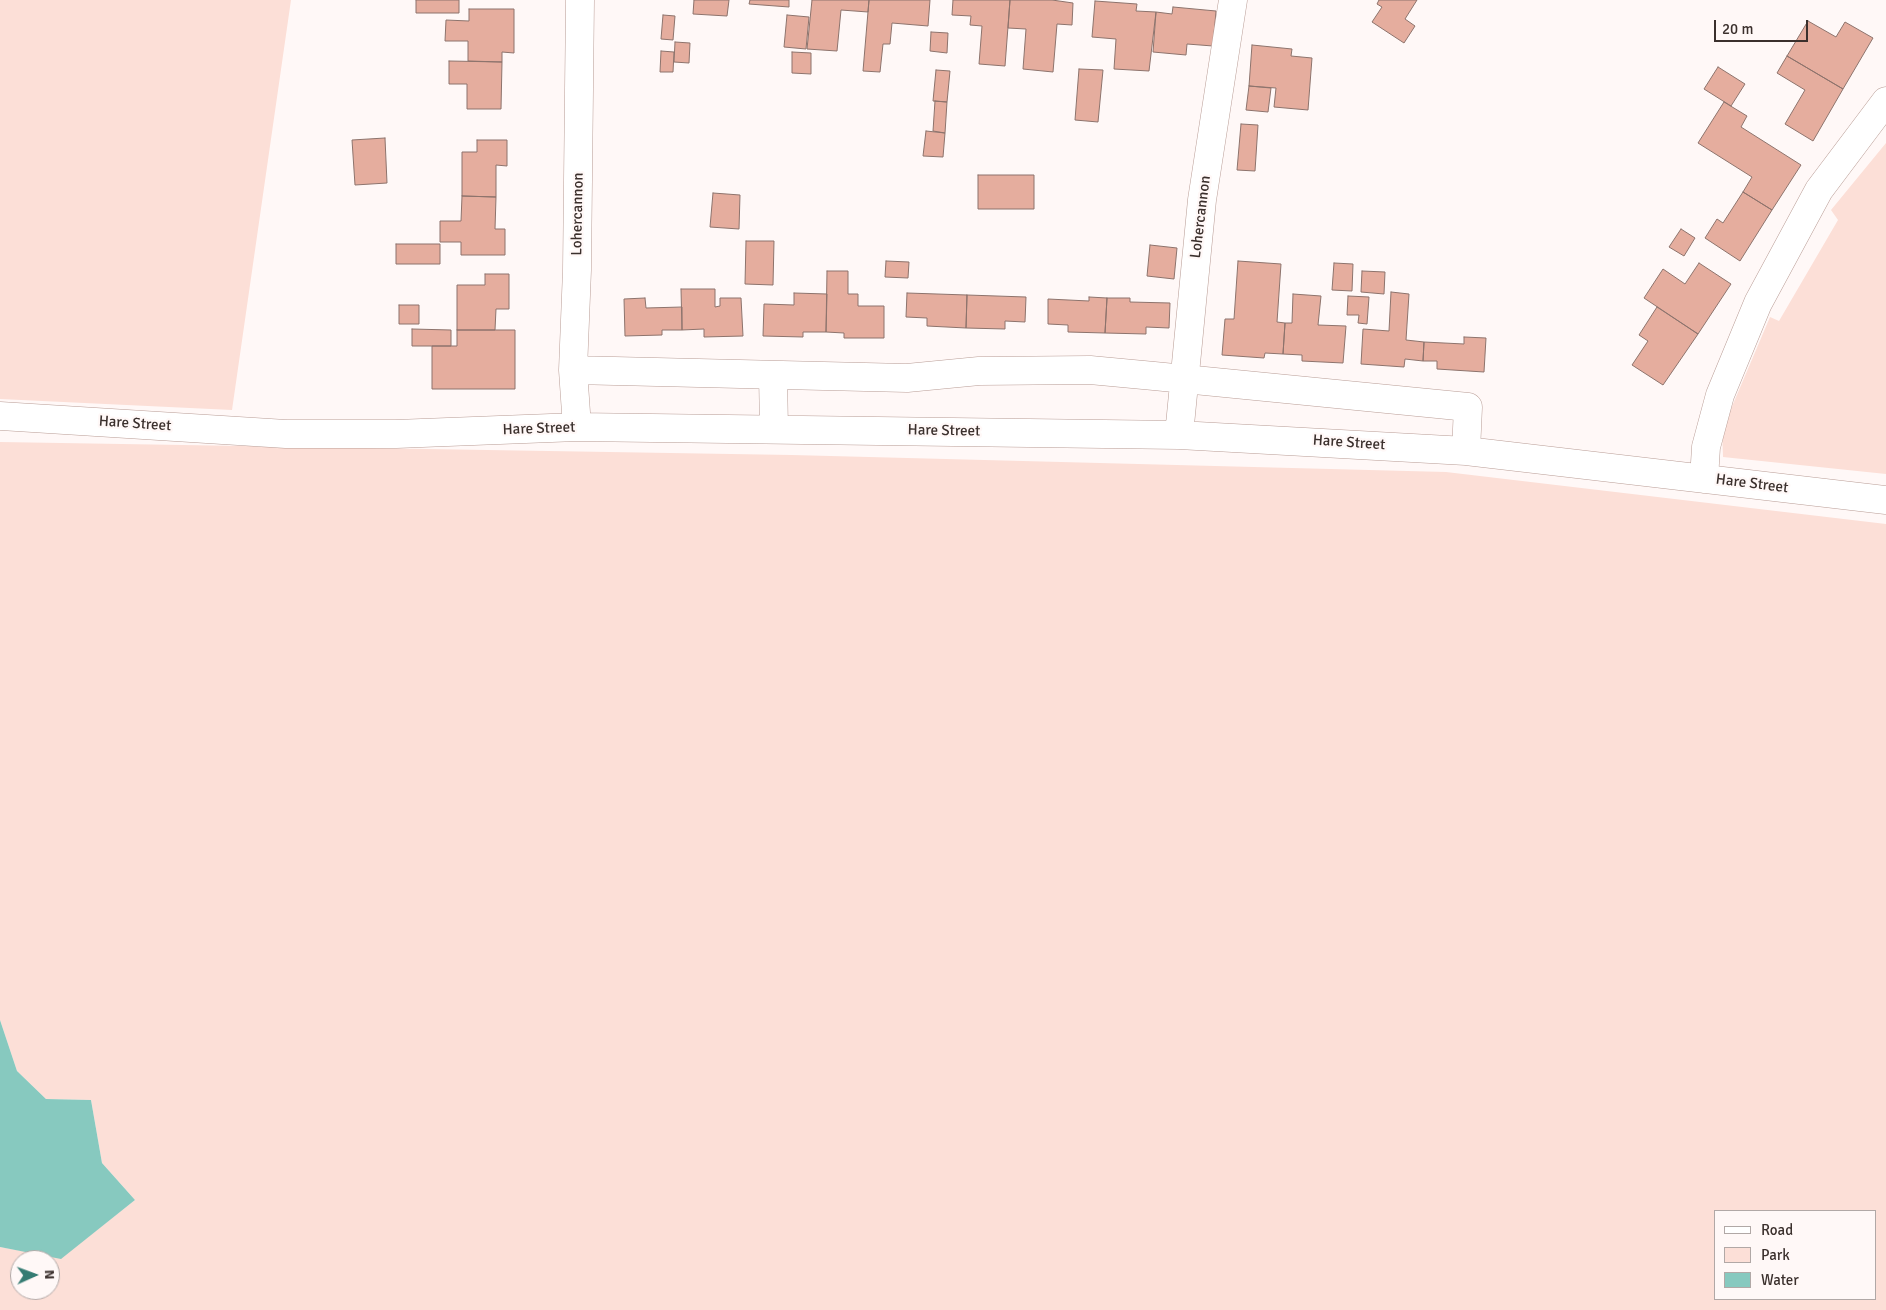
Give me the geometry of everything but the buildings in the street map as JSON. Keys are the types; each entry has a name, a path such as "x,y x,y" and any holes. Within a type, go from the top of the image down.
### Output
{"street":[{"name":"Lohercannon","path":"577,427 573,370 577,270 580,0"},
{"name":"Lohercannon","path":"1179,435 1202,200 1233,0"},
{"path":"1704,478 1706,447 1720,395 1758,303 1819,190 1886,101"},
{"path":"573,370 906,378 979,371 1090,370 1468,407 1466,451"},
{"path":"773,375 774,429"},
{"name":"Hare Street","path":"0,416 286,434 396,434 577,427 1179,435 1466,451 1886,500"}],"green space":[{"path":"0,0 291,0 232,410 0,399"},
{"path":"1886,143 1886,474 1723,457 1722,430 1770,317 1779,321 1838,220 1831,210"},
{"path":"0,442 792,455 1446,472 1886,524 1886,1310 0,1310 0,1247 17,1250 10,1250 10,1300 60,1300 60,1258 135,1200 102,1163 91,1100 46,1099 17,1071 0,1020"}],"water":[{"path":"0,1020 17,1071 46,1099 91,1100 102,1163 135,1200 61,1259 60,1250 15,1250 0,1247"}]}
